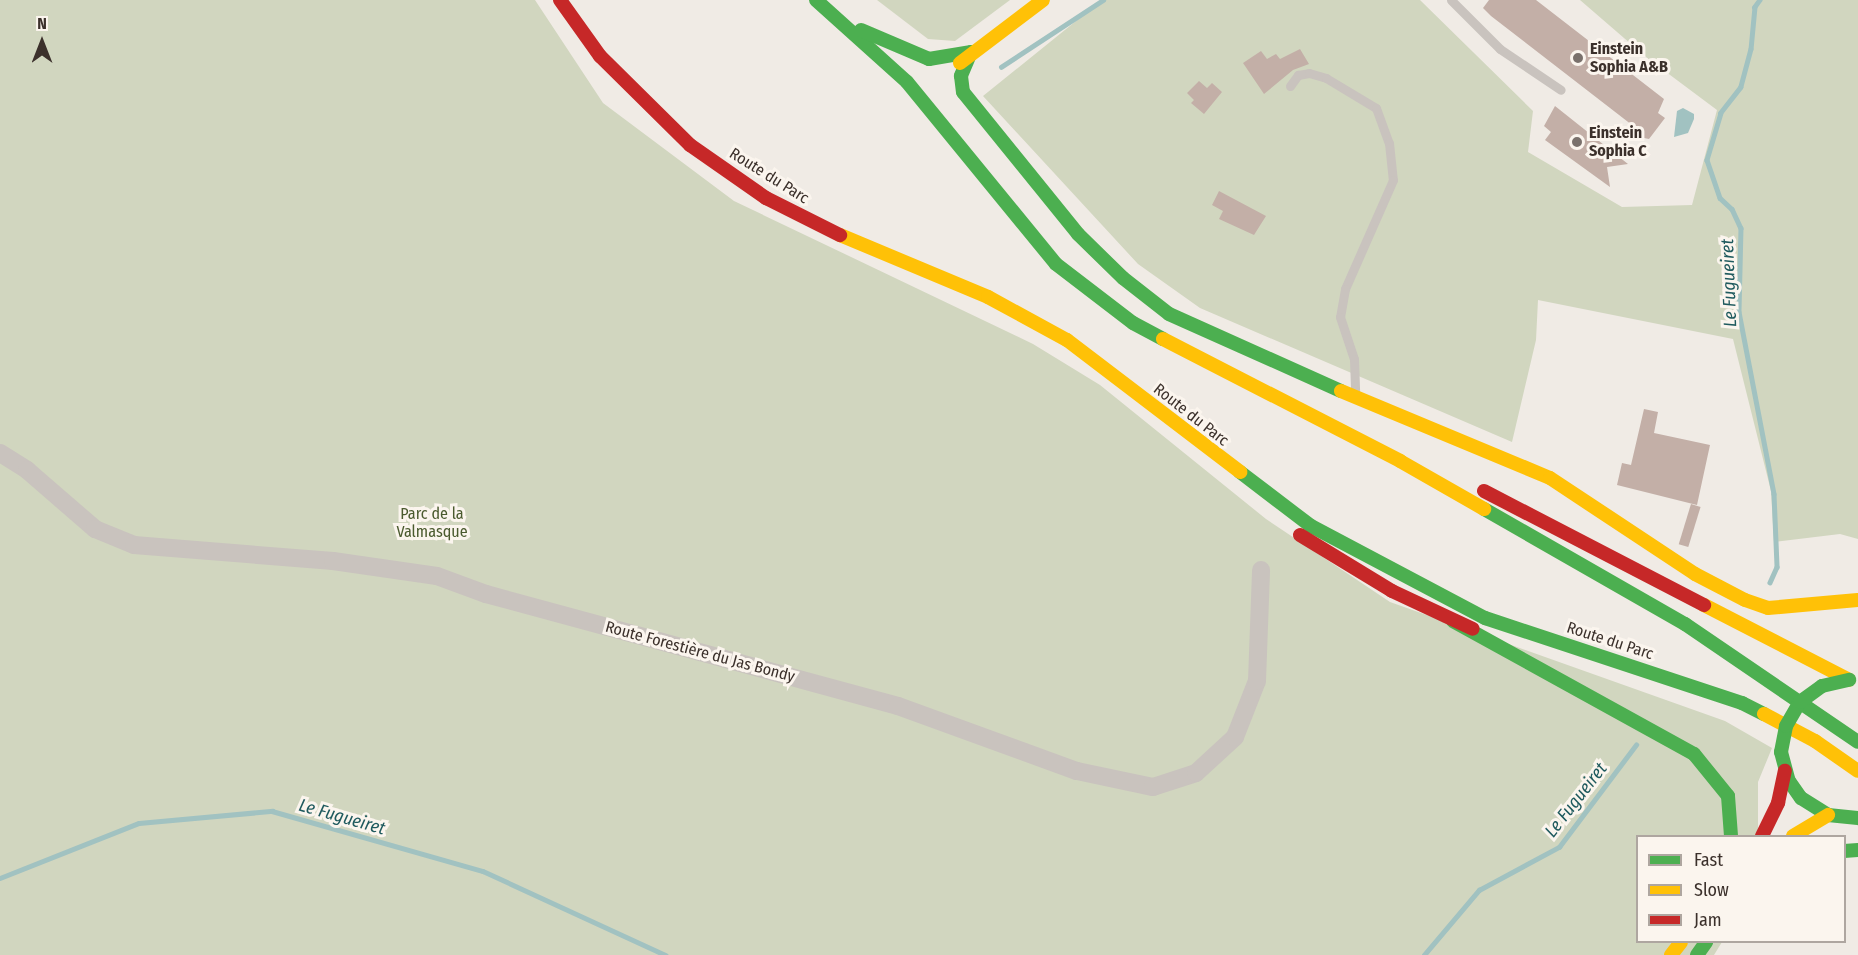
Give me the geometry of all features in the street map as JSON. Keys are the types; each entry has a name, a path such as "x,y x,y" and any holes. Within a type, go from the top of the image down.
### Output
{"main road":[{"name":"Route du Parc","path":"560,0 600,56 643,102 690,145 740,180 831,231 1032,319 1083,350 1194,438 1311,526 1485,618 1742,703 1815,741 1858,771"},
{"path":"816,0 845,23 907,82 1056,264 1132,323 1400,461 1685,624 1858,742"},
{"path":"995,157 949,87 953,70 970,52 1043,0"},
{"path":"845,23 929,58 970,52"},
{"path":"970,52 961,76 963,92 1078,234 1123,278 1192,326 1550,478 1647,538 1695,574 1745,600 1768,608 1788,608 1843,599 1858,600"},
{"path":"1021,196 1056,264"},
{"path":"1194,438 1215,466 1266,510 1325,553 1694,754 1728,796 1731,835"},
{"path":"1400,461 1490,493 1853,680"},
{"path":"1453,621 1715,707 1762,731 1782,752"},
{"path":"1763,835 1778,803 1785,771 1782,752 1786,726 1800,702 1822,686 1853,680"},
{"path":"1785,771 1801,798 1828,815 1858,818"},
{"path":"1796,835 1828,815"},
{"path":"1671,955 1680,943"}],"street":[{"name":"Route Forestière du Jas Bondy","path":"0,453 27,470 95,528 134,545 293,558 437,576 486,594 898,706 1077,771 1153,787 1196,773 1235,737 1257,681 1261,570"}],"lane":[{"path":"1450,0 1500,49 1561,90"},
{"path":"1290,86 1298,75 1309,72 1326,78 1376,108 1389,143 1393,180 1345,289 1340,317 1354,359 1354,396"}],"green space":[{"name":"Parc de la Valmasque","path":"0,0 535,0 603,103 734,201 1033,344 1100,385 1266,519 1390,602 1725,721 1772,748 1758,782 1758,835 1636,835 1636,943 1721,943 1714,955 0,955"},
{"path":"877,0 1010,0 955,41 928,39"},
{"path":"1102,0 1420,0 1533,111 1528,152 1622,207 1692,205 1717,110 1646,57 1580,0 1858,0 1858,539 1840,534 1774,542 1771,491 1733,339 1538,300 1536,340 1512,442 1200,308 1138,264 983,96"}],"water":[{"path":"1683,108 1694,114 1694,119 1688,133 1674,137 1677,111"}],"building":[{"name":"Einstein Sophia A&B","path":"1489,0 1536,0 1664,99 1658,113 1665,118 1649,139 1625,134 1632,125 1491,16 1483,8"},
{"path":"1300,49 1309,64 1293,70 1264,94 1243,63 1261,51 1267,59 1276,54 1280,59"},
{"path":"1199,81 1207,88 1212,83 1222,92 1204,114 1191,103 1194,100 1187,93"},
{"name":"Einstein Sophia C","path":"1555,106 1628,164 1607,167 1610,187 1545,140 1551,132 1544,126"},
{"path":"1219,191 1266,216 1254,235 1219,219 1223,211 1212,205"},
{"path":"1644,409 1658,412 1654,433 1710,445 1697,505 1617,485 1622,463 1631,465"},
{"path":"1691,504 1701,507 1688,547 1679,544"}],"waterway":[{"path":"1001,67 1103,0"},
{"name":"Le Fugueiret","path":"1760,0 1755,7 1751,49 1741,87 1721,113 1707,160 1720,198 1732,209 1741,228 1739,312 1774,494 1777,567 1770,583"},
{"name":"Le Fugueiret","path":"1424,955 1479,890 1559,847 1636,745"},
{"name":"Le Fugueiret","path":"0,878 139,823 272,811 483,871 666,955"}],"traffic: fast":[{"path":"816,0 907,82 1056,264 1133,323 1163,339"},
{"path":"861,30 929,59 971,52"},
{"path":"971,52 961,76 963,92 1078,234 1123,278 1169,314 1341,391"},
{"path":"1240,472 1311,526 1485,618 1742,703 1764,714"},
{"path":"1484,509 1685,624 1858,742"},
{"path":"1453,621 1694,754 1728,796 1731,835"},
{"path":"1781,752 1786,726 1800,702 1822,686 1849,680"},
{"path":"1781,752 1789,781 1801,798 1828,815 1858,818"},
{"path":"1846,851 1858,850"},
{"path":"1697,955 1705,943"}],"traffic: slow":[{"path":"960,63 1043,0"},
{"path":"840,235 988,297 1067,340 1240,472"},
{"path":"1163,339 1400,461 1484,509"},
{"path":"1341,391 1550,478 1695,574 1745,600 1768,608 1858,600"},
{"path":"1704,605 1849,680"},
{"path":"1764,714 1815,741 1858,771"},
{"path":"1795,835 1828,815"},
{"path":"1671,955 1680,943"}],"traffic: jam":[{"path":"560,0 600,56 690,145 766,198 840,235"},
{"path":"1484,491 1704,605"},
{"path":"1300,535 1392,591 1473,629"},
{"path":"1762,835 1778,803 1785,771"}],"place":[{"name":"Einstein Sophia A&B","path":"1578,58"},
{"name":"Einstein Sophia C","path":"1577,142"}]}
